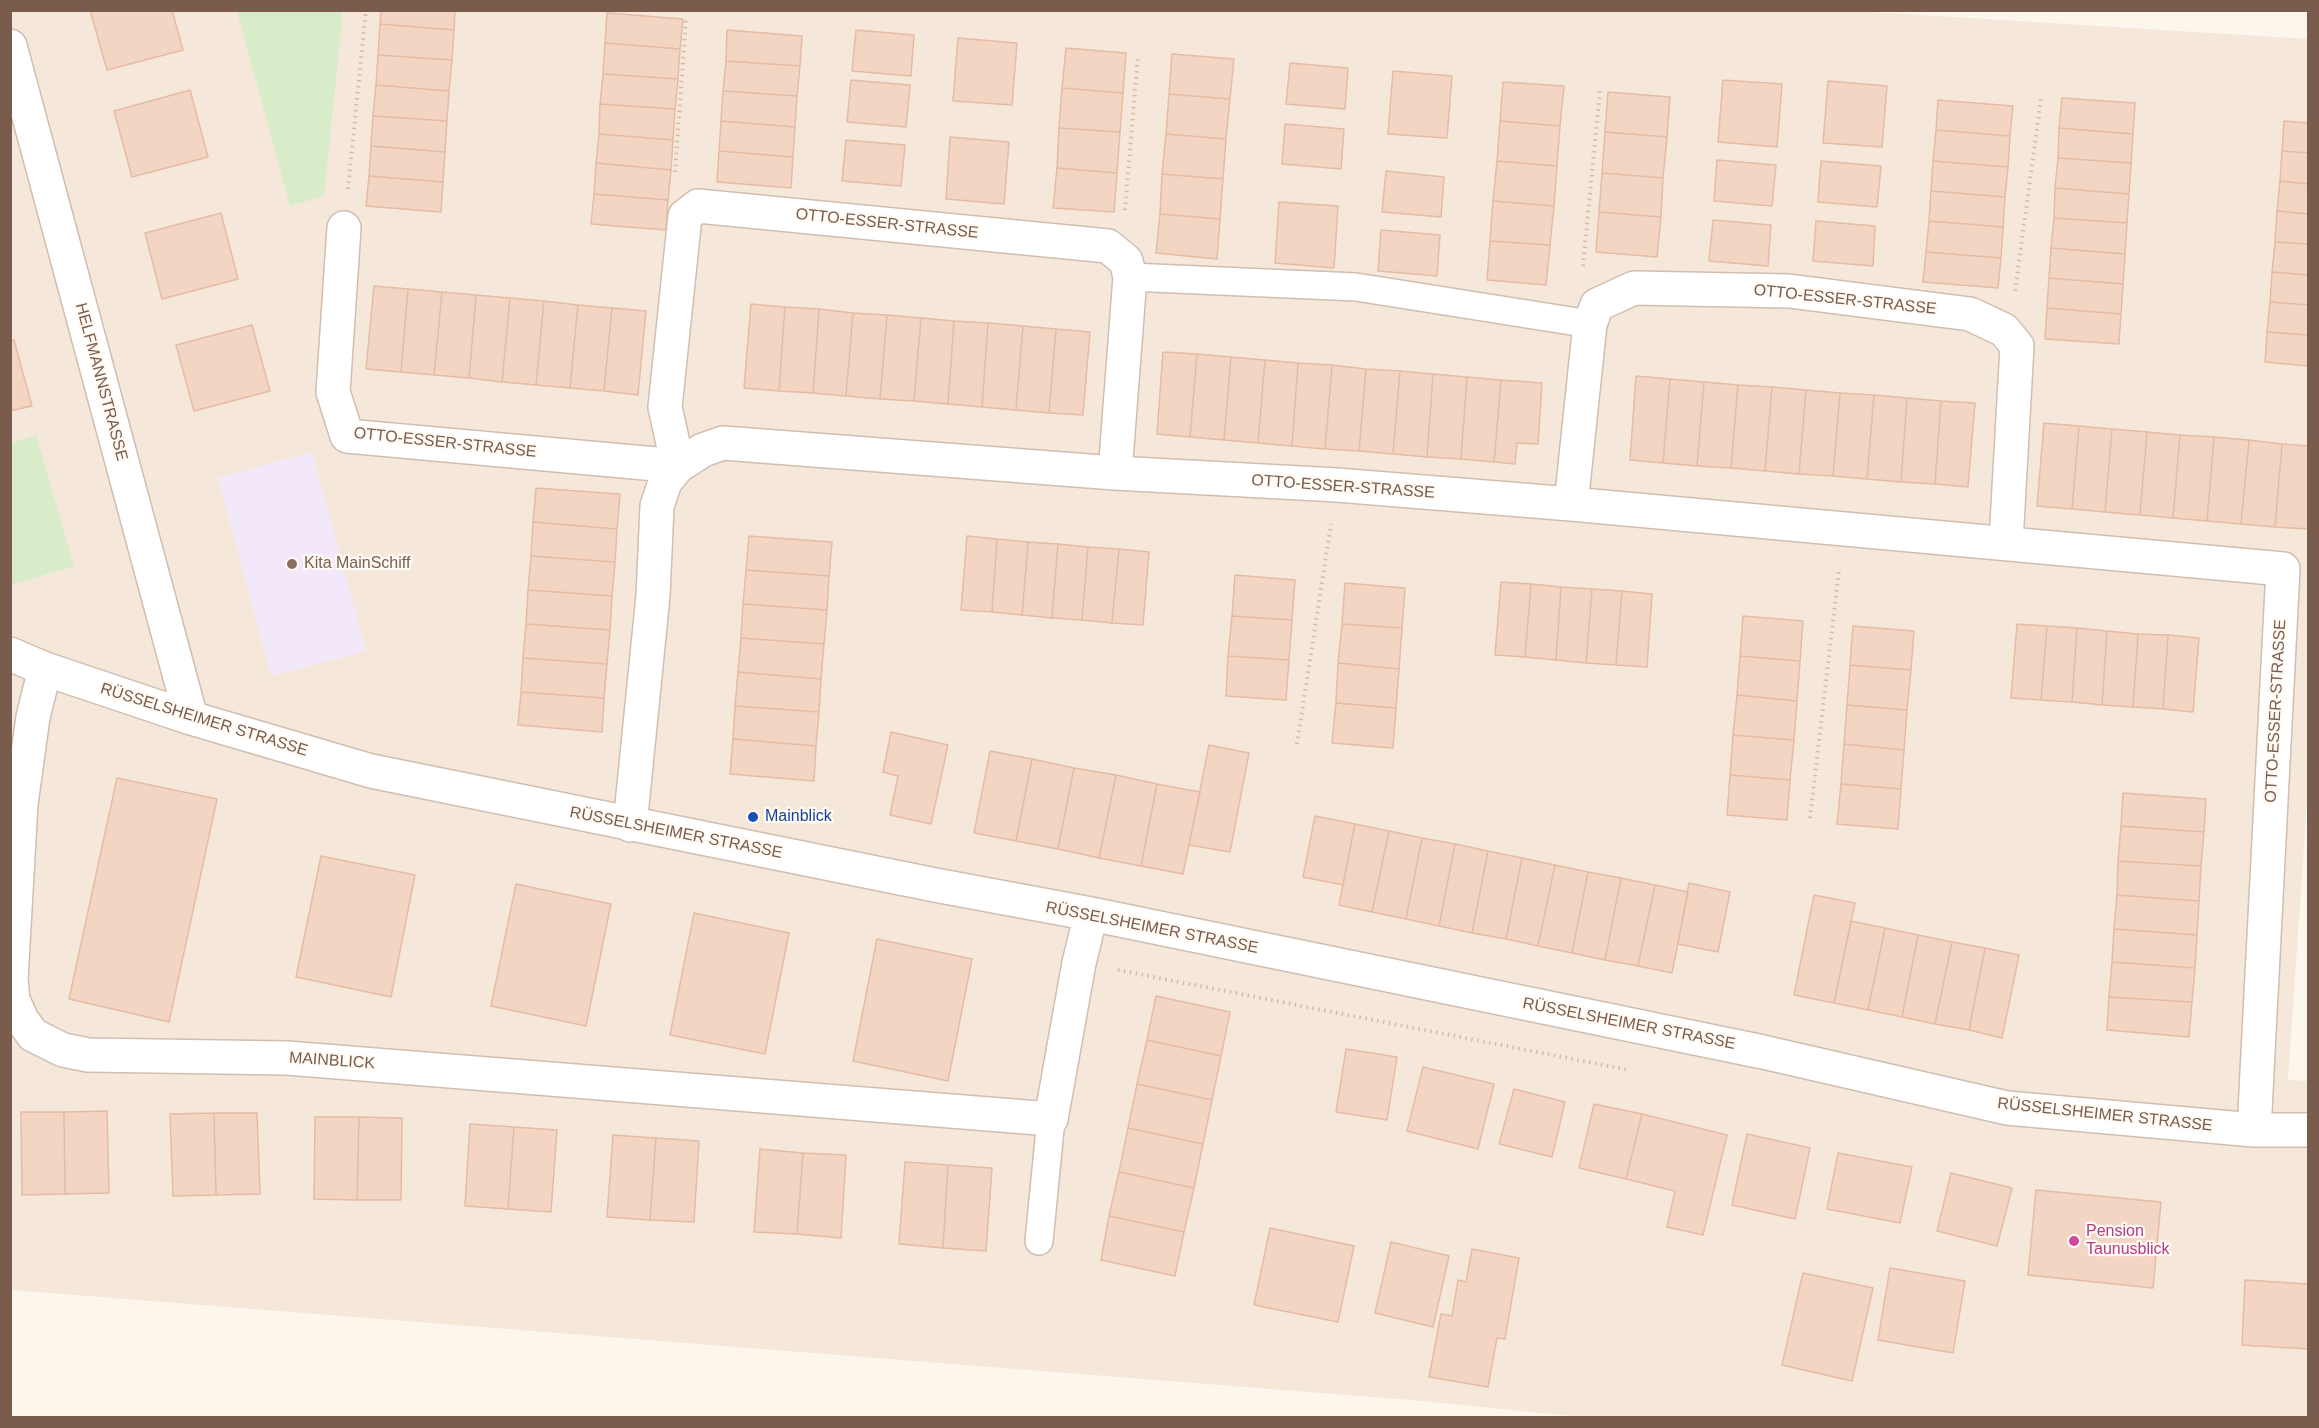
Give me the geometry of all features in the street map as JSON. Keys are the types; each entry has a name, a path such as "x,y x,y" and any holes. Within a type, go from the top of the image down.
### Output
{"street":[{"name":"HELFMANNSTRASSE","path":"10,46 191,718"},
{"name":"OTTO-ESSER-STRASSE","path":"685,216 698,206 1108,246"},
{"path":"678,466 664,407 685,216"},
{"name":"OTTO-ESSER-STRASSE","path":"344,228 333,392 347,436 678,466"},
{"path":"1108,246 1126,261 1130,277 1115,473"},
{"name":"OTTO-ESSER-STRASSE","path":"1594,314 1634,288 1789,291 1970,314 2004,330"},
{"path":"1571,504 1594,314"},
{"path":"2004,330 2017,346 2006,542"},
{"name":"OTTO-ESSER-STRASSE","path":"630,825 652,596 657,506 665,482 678,466 703,450 723,442 1115,473 1337,485 1571,504 2296,570 2254,1130"},
{"name":"RÜSSELSHEIMER STRASSE","path":"10,654 45,669 191,718 371,771 630,825 1091,914 1763,1052 2007,1108 2254,1130 2308,1130"},
{"name":"MAINBLICK","path":"45,669 33,717 21,804 11,979 13,1000 22,1020 33,1035 47,1043 63,1050 88,1055 287,1058 1051,1119"},
{"path":"1051,1119 1079,963 1091,914"}],"lane":[{"path":"1130,277 1356,287 1594,314"},
{"path":"1039,1241 1051,1119"}],"path":[{"path":"344,228 366,10"},
{"path":"685,216 673,201 686,20"},
{"path":"1108,246 1125,209 1138,55"},
{"path":"1594,314 1581,285 1600,90"},
{"path":"2004,330 2012,317 2041,99"},
{"path":"1297,744 1337,485"},
{"path":"1810,818 1844,528"}],"shaded area":[{"path":"1840,10 2308,39 2308,788 2288,1080 2308,1081 2308,1417 1580,1417 1423,1401 11,1290 10,11"},
{"name":"Kita MainSchiff","path":"312,452 366,651 271,676 218,478"}],"green space":[{"path":"237,11 343,11 324,196 290,206"},
{"path":"36,435 74,566 11,585 11,443"}],"building":[{"path":"90,10 172,10 183,50 107,70"},
{"path":"381,10 455,10 454,30 380,24"},
{"path":"607,13 683,19 680,49 605,43"},
{"path":"380,24 454,30 452,60 378,55"},
{"path":"727,30 802,36 800,66 726,61"},
{"path":"856,30 914,35 911,76 852,71"},
{"path":"958,38 1017,43 1012,105 953,101"},
{"path":"605,43 680,49 678,79 603,74"},
{"path":"1066,48 1126,53 1123,93 1062,88"},
{"path":"1172,54 1234,59 1230,99 1169,94"},
{"path":"378,55 452,60 449,91 376,85"},
{"path":"726,61 800,66 797,96 723,91"},
{"path":"1290,63 1348,68 1345,109 1286,104"},
{"path":"1393,71 1452,76 1447,138 1388,134"},
{"path":"603,74 678,79 675,109 600,104"},
{"path":"851,80 910,85 906,127 847,122"},
{"path":"1723,80 1782,84 1777,147 1718,142"},
{"path":"1828,81 1887,86 1882,147 1823,143"},
{"path":"1503,82 1564,86 1560,126 1500,121"},
{"path":"376,85 449,91 447,121 373,116"},
{"path":"1062,88 1123,93 1120,132 1059,128"},
{"path":"190,90 208,157 132,177 114,111"},
{"path":"723,91 797,96 795,127 721,121"},
{"path":"1608,92 1670,97 1667,137 1605,132"},
{"path":"1169,94 1230,99 1226,139 1166,134"},
{"path":"2062,98 2135,103 2133,134 2059,128"},
{"path":"1938,100 2013,106 2010,136 1936,130"},
{"path":"600,104 675,109 673,140 599,134"},
{"path":"373,116 447,121 445,152 371,146"},
{"path":"721,121 795,127 793,157 719,151"},
{"path":"1500,121 1560,126 1557,166 1497,161"},
{"path":"2284,121 2308,123 2308,153 2282,151"},
{"path":"1285,124 1344,129 1341,169 1282,164"},
{"path":"1059,128 1120,132 1117,173 1057,168"},
{"path":"2059,128 2133,134 2131,163 2058,158"},
{"path":"1936,130 2010,136 2008,167 1933,161"},
{"path":"1605,132 1667,137 1663,178 1602,173"},
{"path":"599,134 673,140 671,170 596,163"},
{"path":"1166,134 1226,139 1223,179 1162,174"},
{"path":"950,137 1009,142 1004,204 946,199"},
{"path":"846,140 905,145 901,186 842,181"},
{"path":"371,146 445,152 443,182 369,176"},
{"path":"719,151 793,157 791,188 717,182"},
{"path":"2282,151 2308,153 2308,184 2280,181"},
{"path":"2058,158 2131,163 2129,194 2055,188"},
{"path":"1717,160 1776,165 1772,206 1714,201"},
{"path":"1497,161 1557,166 1554,206 1493,201"},
{"path":"1821,161 1881,166 1877,207 1818,202"},
{"path":"1933,161 2008,167 2005,197 1931,191"},
{"path":"596,163 671,170 668,200 594,194"},
{"path":"1057,168 1117,173 1114,212 1053,208"},
{"path":"1386,171 1444,177 1441,217 1382,212"},
{"path":"1602,173 1663,178 1661,217 1599,212"},
{"path":"1162,174 1223,179 1220,219 1160,214"},
{"path":"369,176 443,182 441,212 366,206"},
{"path":"2280,181 2308,184 2308,214 2277,211"},
{"path":"2055,188 2129,194 2127,223 2054,218"},
{"path":"1931,191 2005,197 2003,227 1929,221"},
{"path":"594,194 668,200 666,230 591,224"},
{"path":"1493,201 1554,206 1550,245 1490,241"},
{"path":"1279,202 1338,206 1334,268 1275,263"},
{"path":"2277,211 2308,214 2308,244 2275,242"},
{"path":"1599,212 1661,217 1657,257 1596,252"},
{"path":"221,213 238,279 162,299 145,233"},
{"path":"1160,214 1220,219 1217,259 1156,253"},
{"path":"2054,218 2127,223 2125,254 2051,248"},
{"path":"1713,220 1771,225 1768,266 1709,261"},
{"path":"1816,221 1875,226 1873,266 1813,261"},
{"path":"1929,221 2003,227 2001,258 1926,252"},
{"path":"1381,230 1440,235 1437,276 1378,271"},
{"path":"1490,241 1550,245 1546,285 1487,280"},
{"path":"2275,242 2308,244 2308,275 2272,272"},
{"path":"2051,248 2125,254 2123,284 2049,278"},
{"path":"1926,252 2001,258 1998,288 1923,282"},
{"path":"2272,272 2308,275 2308,305 2270,302"},
{"path":"2049,278 2123,284 2121,314 2047,308"},
{"path":"374,286 408,289 401,372 366,369"},
{"path":"408,289 442,292 434,375 401,372"},
{"path":"442,292 476,295 469,378 434,375"},
{"path":"476,295 510,298 502,382 469,378"},
{"path":"510,298 544,301 536,385 502,382"},
{"path":"544,301 578,305 570,388 536,385"},
{"path":"2270,302 2308,305 2308,335 2267,332"},
{"path":"751,304 785,307 779,391 744,388"},
{"path":"578,305 612,308 604,391 570,388"},
{"path":"785,307 819,309 813,393 779,391"},
{"path":"612,308 646,311 638,395 604,391"},
{"path":"2047,308 2121,314 2119,344 2045,339"},
{"path":"819,309 853,313 846,396 813,393"},
{"path":"853,313 887,315 880,399 846,396"},
{"path":"887,315 921,318 914,401 880,399"},
{"path":"921,318 954,321 948,404 914,401"},
{"path":"954,321 988,323 982,407 948,404"},
{"path":"988,323 1023,326 1016,410 982,407"},
{"path":"252,325 270,391 194,411 176,345"},
{"path":"1023,326 1056,329 1049,413 1016,410"},
{"path":"1056,329 1090,332 1083,415 1049,413"},
{"path":"2267,332 2308,335 2308,366 2265,362"},
{"path":"14,340 32,406 10,411 10,341"},
{"path":"1163,352 1197,354 1190,437 1157,434"},
{"path":"1197,354 1231,357 1224,440 1190,437"},
{"path":"1231,357 1265,360 1258,443 1224,440"},
{"path":"1265,360 1298,363 1292,446 1258,443"},
{"path":"1298,363 1332,365 1325,449 1292,446"},
{"path":"1332,365 1366,369 1359,451 1325,449"},
{"path":"1366,369 1400,371 1393,454 1359,451"},
{"path":"1400,371 1433,374 1427,457 1393,454"},
{"path":"1433,374 1467,377 1461,459 1427,457"},
{"path":"1636,376 1670,379 1663,463 1630,460"},
{"path":"1467,377 1501,380 1494,462 1461,459"},
{"path":"1670,379 1704,382 1697,466 1663,463"},
{"path":"1501,380 1542,383 1538,444 1517,443 1515,464 1494,462"},
{"path":"1704,382 1738,385 1731,468 1697,466"},
{"path":"1738,385 1772,387 1765,471 1731,468"},
{"path":"1772,387 1806,390 1799,474 1765,471"},
{"path":"1806,390 1840,393 1833,476 1799,474"},
{"path":"1840,393 1874,395 1867,479 1833,476"},
{"path":"1874,395 1907,398 1901,482 1867,479"},
{"path":"1907,398 1941,401 1935,484 1901,482"},
{"path":"1941,401 1975,403 1968,487 1935,484"},
{"path":"2044,423 2079,426 2072,509 2037,506"},
{"path":"2079,426 2112,429 2105,512 2072,509"},
{"path":"2112,429 2147,432 2140,515 2105,512"},
{"path":"2147,432 2180,435 2173,518 2140,515"},
{"path":"2180,435 2214,437 2207,521 2173,518"},
{"path":"2214,437 2249,440 2241,524 2207,521"},
{"path":"2249,440 2282,444 2275,527 2241,524"},
{"path":"2282,444 2308,446 2308,529 2275,527"},
{"path":"536,488 620,494 617,529 533,522"},
{"path":"533,522 617,529 615,562 531,556"},
{"path":"749,536 832,542 829,576 746,570"},
{"path":"967,536 997,539 992,612 961,610"},
{"path":"997,539 1028,542 1022,615 992,612"},
{"path":"1028,542 1058,544 1052,618 1022,615"},
{"path":"1058,544 1088,547 1082,620 1052,618"},
{"path":"1088,547 1119,549 1112,623 1082,620"},
{"path":"1119,549 1149,552 1143,625 1112,623"},
{"path":"531,556 615,562 612,596 528,590"},
{"path":"746,570 829,576 827,610 743,604"},
{"path":"1235,575 1295,580 1292,620 1232,616"},
{"path":"1501,582 1531,584 1525,657 1495,655"},
{"path":"1345,583 1405,588 1402,628 1342,624"},
{"path":"1531,584 1561,587 1556,660 1525,657"},
{"path":"1561,587 1592,589 1586,663 1556,660"},
{"path":"1592,589 1622,591 1616,665 1586,663"},
{"path":"528,590 612,596 610,630 526,624"},
{"path":"1622,591 1652,594 1647,667 1616,665"},
{"path":"743,604 827,610 824,644 741,638"},
{"path":"1232,616 1292,620 1289,660 1228,656"},
{"path":"1743,616 1803,621 1800,661 1740,656"},
{"path":"526,624 610,630 607,664 523,658"},
{"path":"1342,624 1402,628 1399,669 1338,663"},
{"path":"2017,624 2047,626 2041,700 2011,698"},
{"path":"1853,626 1914,631 1911,670 1850,665"},
{"path":"2047,626 2077,628 2072,702 2041,700"},
{"path":"2077,628 2107,631 2102,705 2072,702"},
{"path":"2107,631 2138,634 2133,707 2102,705"},
{"path":"2138,634 2168,635 2163,709 2133,707"},
{"path":"2168,635 2199,638 2193,712 2163,709"},
{"path":"741,638 824,644 821,679 738,672"},
{"path":"1228,656 1289,660 1286,700 1226,696"},
{"path":"1740,656 1800,661 1797,701 1737,695"},
{"path":"523,658 607,664 604,698 521,692"},
{"path":"1338,663 1399,669 1396,708 1336,703"},
{"path":"1850,665 1911,670 1907,710 1847,705"},
{"path":"738,672 821,679 819,712 735,706"},
{"path":"521,692 604,698 602,732 518,725"},
{"path":"1737,695 1797,701 1794,740 1733,735"},
{"path":"1336,703 1396,708 1393,748 1332,743"},
{"path":"1847,705 1907,710 1904,750 1844,744"},
{"path":"735,706 819,712 816,746 733,739"},
{"path":"891,732 948,745 931,824 890,815 898,776 883,772"},
{"path":"1733,735 1794,740 1790,780 1730,775"},
{"path":"733,739 816,746 814,781 730,774"},
{"path":"1844,744 1904,750 1901,789 1841,784"},
{"path":"1209,745 1249,753 1230,852 1189,845"},
{"path":"990,751 1032,759 1016,841 974,833"},
{"path":"1032,759 1074,768 1058,849 1016,841"},
{"path":"1074,768 1116,775 1099,858 1058,849"},
{"path":"1116,775 1157,784 1141,866 1099,858"},
{"path":"1730,775 1790,780 1787,820 1727,815"},
{"path":"117,778 217,799 169,1022 69,999"},
{"path":"1157,784 1200,792 1183,874 1141,866"},
{"path":"1841,784 1901,789 1898,829 1837,824"},
{"path":"2123,793 2206,799 2204,832 2121,826"},
{"path":"1315,816 1355,824 1343,885 1303,877"},
{"path":"1355,824 1389,831 1372,912 1339,905"},
{"path":"2121,826 2204,832 2201,866 2118,861"},
{"path":"1389,831 1422,838 1406,919 1372,912"},
{"path":"1422,838 1455,844 1439,926 1406,919"},
{"path":"1455,844 1488,851 1472,933 1439,926"},
{"path":"1488,851 1522,858 1506,939 1472,933"},
{"path":"321,856 415,875 391,997 296,977"},
{"path":"1522,858 1555,865 1538,946 1506,939"},
{"path":"2118,861 2201,866 2199,901 2117,895"},
{"path":"1555,865 1588,872 1572,953 1538,946"},
{"path":"1588,872 1621,878 1605,960 1572,953"},
{"path":"1621,878 1655,885 1638,966 1605,960"},
{"path":"1689,883 1730,892 1718,952 1678,944"},
{"path":"516,884 611,904 586,1026 491,1006"},
{"path":"1655,885 1688,892 1672,973 1638,966"},
{"path":"1814,895 1855,903 1834,1003 1794,995"},
{"path":"2117,895 2199,901 2197,935 2114,929"},
{"path":"694,913 789,933 765,1054 670,1035"},
{"path":"1851,921 1885,928 1868,1010 1834,1003"},
{"path":"1885,928 1918,935 1902,1017 1868,1010"},
{"path":"2114,929 2197,935 2195,968 2112,962"},
{"path":"1918,935 1952,942 1935,1024 1902,1017"},
{"path":"877,939 972,959 948,1081 853,1061"},
{"path":"1952,942 1985,948 1969,1030 1935,1024"},
{"path":"1985,948 2019,955 2002,1038 1969,1030"},
{"path":"2112,962 2195,968 2192,1002 2109,997"},
{"path":"1156,996 1230,1012 1221,1056 1147,1040"},
{"path":"2109,997 2192,1002 2189,1037 2107,1030"},
{"path":"1147,1040 1221,1056 1212,1100 1137,1084"},
{"path":"1346,1049 1397,1057 1387,1120 1336,1112"},
{"path":"1423,1067 1494,1084 1478,1149 1407,1131"},
{"path":"1137,1084 1212,1100 1203,1144 1128,1128"},
{"path":"1514,1089 1565,1102 1552,1157 1499,1144"},
{"path":"1594,1104 1642,1114 1626,1179 1579,1168"},
{"path":"107,1111 109,1193 65,1194 64,1112"},
{"path":"21,1112 64,1112 65,1194 22,1195"},
{"path":"214,1113 216,1195 173,1196 170,1114"},
{"path":"214,1113 257,1113 260,1194 216,1195"},
{"path":"1642,1114 1727,1135 1703,1235 1667,1227 1675,1191 1626,1179"},
{"path":"315,1117 359,1117 357,1200 314,1199"},
{"path":"359,1117 402,1118 401,1200 357,1200"},
{"path":"470,1124 514,1127 508,1209 465,1206"},
{"path":"514,1127 557,1130 551,1212 508,1209"},
{"path":"1128,1128 1203,1144 1194,1188 1119,1172"},
{"path":"1747,1134 1810,1148 1795,1219 1732,1205"},
{"path":"613,1135 656,1138 650,1220 607,1217"},
{"path":"656,1138 699,1141 694,1222 650,1220"},
{"path":"760,1149 803,1153 797,1234 754,1232"},
{"path":"803,1153 846,1155 841,1238 797,1234"},
{"path":"1838,1153 1912,1167 1900,1223 1827,1209"},
{"path":"905,1162 948,1165 943,1248 899,1244"},
{"path":"948,1165 992,1168 986,1251 943,1248"},
{"path":"1119,1172 1194,1188 1184,1232 1109,1216"},
{"path":"1951,1173 2012,1188 1997,1246 1937,1231"},
{"path":"2036,1190 2161,1202 2153,1288 2028,1275"},
{"path":"1109,1216 1184,1232 1175,1276 1101,1260"},
{"path":"1270,1228 1354,1246 1338,1322 1254,1305"},
{"path":"1391,1242 1449,1256 1433,1327 1375,1313"},
{"path":"1472,1249 1519,1258 1505,1339 1497,1338 1488,1387 1429,1377 1441,1314 1452,1316 1458,1280 1466,1282"},
{"path":"1890,1268 1965,1281 1953,1353 1878,1340"},
{"path":"1803,1273 1873,1288 1852,1381 1782,1365"},
{"path":"2245,1280 2308,1284 2308,1349 2242,1345"}],"place":[{"name":"Kita MainSchiff","path":"292,564"},
{"name":"Mainblick","path":"753,817"},
{"name":"Pension Taunusblick","path":"2074,1241"}]}
